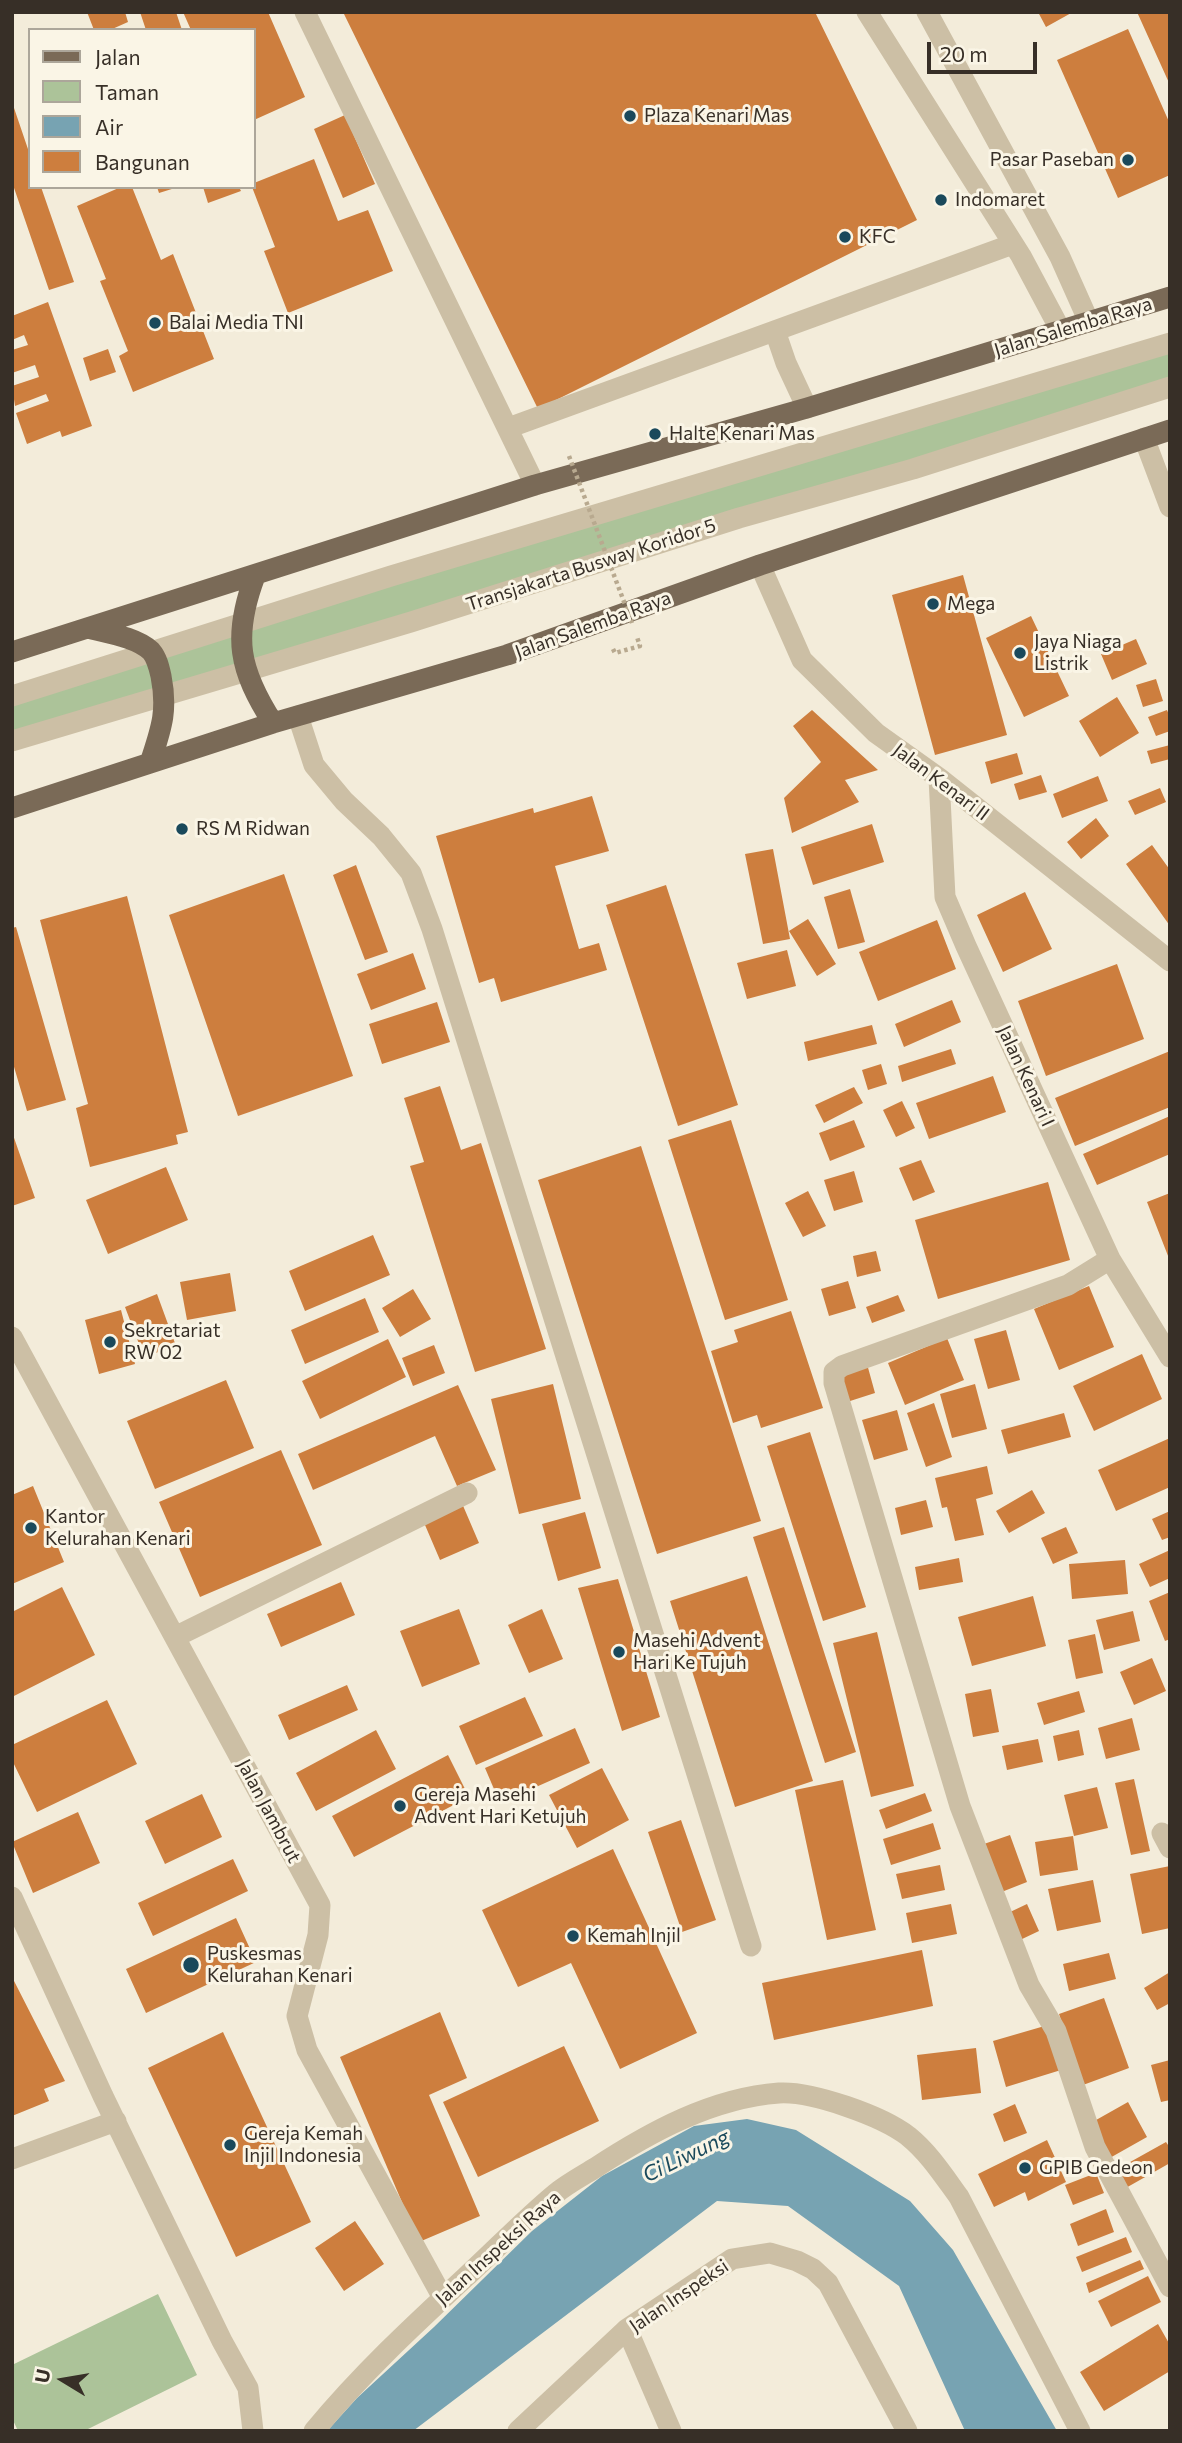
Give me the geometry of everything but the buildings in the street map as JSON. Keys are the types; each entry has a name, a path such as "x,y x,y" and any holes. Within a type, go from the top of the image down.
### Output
{"main road":[{"name":"Jalan Salemba Raya","path":"12,652 535,485 807,408 1170,298"},
{"name":"Jalan Salemba Raya","path":"12,808 274,723 507,655 760,565 1170,430"},
{"path":"255,576 246,599 242,659 256,696 274,723"},
{"path":"88,628 121,637 150,650 158,661 165,714 150,763"}],"street":[{"path":"305,12 535,485"},
{"path":"867,12 1013,244 1061,331"},
{"path":"927,12 1060,257 1089,322"},
{"path":"508,428 1013,244"},
{"path":"775,331 786,363 807,408"},
{"path":"12,696 150,650 1170,342"},
{"name":"Transjakarta Busway Koridor 5","path":"12,741 423,618 739,518 913,469 1170,387"},
{"path":"1144,438 1170,507"},
{"name":"Jalan Kenari II","path":"760,565 802,660 876,733 939,778 1170,961"},
{"path":"298,716 314,765 344,801 381,836 411,873 432,929 751,1946"},
{"name":"Jalan Kenari I","path":"939,778 945,897 965,946 1110,1259 1170,1357"},
{"path":"1110,1259 1068,1285 842,1366 834,1372 834,1383 960,1806 1029,1985 1056,2031 1095,2147 1170,2287"},
{"name":"Jalan Jambrut","path":"12,1337 320,1905 318,1935 296,2016 307,2050 443,2298"},
{"path":"175,1637 467,1493"},
{"path":"12,1897 116,2121 222,2341 248,2388 253,2431"},
{"name":"Jalan Inspeksi Raya","path":"314,2431 366,2370 556,2193 639,2139 681,2119 729,2102 781,2093 823,2099 864,2113 907,2136 934,2161 959,2197 1080,2431"},
{"path":"12,2159 116,2121"},
{"name":"Jalan Inspeksi","path":"518,2431 627,2329 732,2259 770,2253 797,2260 813,2269 828,2283 907,2431"},
{"path":"627,2329 671,2431"}],"path":[{"path":"569,456 632,623"}],"green space":[{"path":"1170,342 1170,387 12,742 12,696"},
{"path":"158,2294 197,2375 84,2431 18,2431 12,2418 12,2365"}],"water":[{"name":"Ci Liwung","path":"747,2119 796,2130 910,2201 953,2250 1057,2431 965,2431 899,2286 788,2206 717,2201 413,2431 327,2431 357,2398 532,2231 602,2176 694,2126"}],"place":[{"name":"Plaza Kenari Mas","path":"630,116"},
{"name":"Pasar Paseban","path":"1128,160"},
{"name":"Indomaret","path":"941,200"},
{"name":"KFC","path":"845,237"},
{"name":"Balai Media TNI","path":"155,323"},
{"name":"Halte Kenari Mas","path":"655,434"},
{"name":"Mega","path":"933,604"},
{"name":"Jaya Niaga Listrik","path":"1020,653"},
{"name":"RS M Ridwan","path":"182,829"},
{"name":"Sekretariat RW 02","path":"110,1342"},
{"name":"Kantor Kelurahan Kenari","path":"31,1528"},
{"name":"Masehi Advent Hari Ke Tujuh","path":"619,1652"},
{"name":"Gereja Masehi Advent Hari Ketujuh","path":"400,1806"},
{"name":"Kemah Injil","path":"573,1936"},
{"name":"Puskesmas Kelurahan Kenari","path":"191,1965"},
{"name":"Gereja Kemah Injil Indonesia","path":"230,2145"},
{"name":"GPIB Gedeon","path":"1025,2168"}]}
